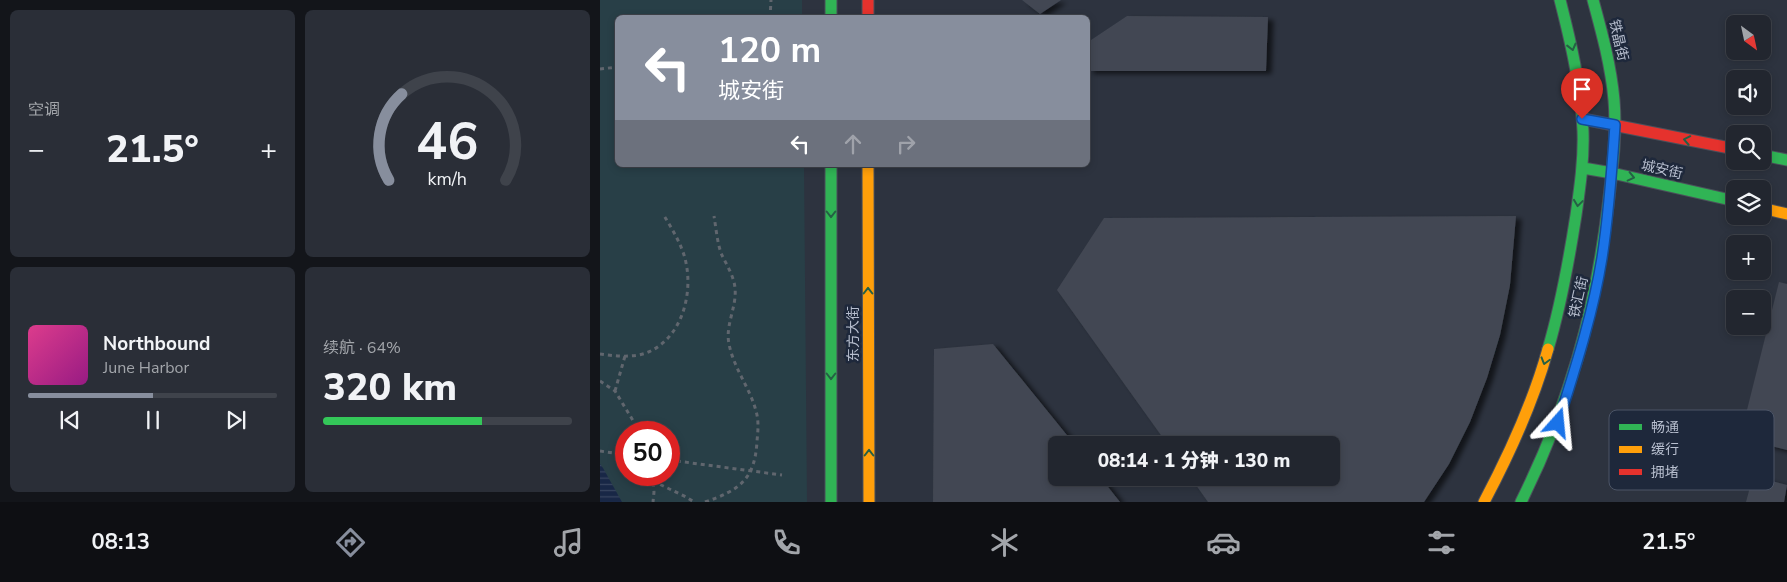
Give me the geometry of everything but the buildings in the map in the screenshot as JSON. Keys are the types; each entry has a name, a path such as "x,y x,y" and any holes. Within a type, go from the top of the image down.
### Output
{"main road":[{"path":"831,0 831,15"},
{"path":"868,0 868,15"},
{"path":"1560,0 1577,70 1582,119 1726,147"},
{"name":"铁晶街","path":"1593,0 1602,30 1613,87"},
{"name":"铁汇街","path":"1521,502 1558,423 1578,357 1602,258 1612,173 1615,125 1613,87"},
{"name":"铁汇街","path":"1484,502 1531,406 1561,304 1583,168 1582,119"},
{"path":"1771,157 1787,160"},
{"name":"东方大街","path":"831,167 831,502"},
{"name":"东方大街","path":"868,167 869,502"},
{"name":"城安街","path":"1583,168 1726,199"},
{"path":"1771,210 1787,214"}],"path":[{"path":"770,15 771,0"},
{"path":"600,69 615,67"},
{"path":"600,354 635,356 646,353 658,346 676,327 684,310 688,296 688,276 684,256 676,236 663,214"},
{"path":"705,502 731,492 749,476 755,463 759,424 756,411 728,343 729,322 735,297 735,286 721,252 714,216"},
{"path":"615,391 625,356"},
{"path":"600,381 615,391 633,421"},
{"path":"600,451 615,453"},
{"path":"680,461 782,475"},
{"path":"653,486 653,502"},
{"path":"662,486 694,502"}],"shaded area":[{"path":"600,0 802,0 802,15 615,15 615,167 804,167 807,502 600,502"}],"water":[{"path":"600,464 603,468 622,502 600,502"}],"traffic: fast":[{"path":"831,0 831,15"},
{"path":"1548,349 1561,299 1570,249 1579,194 1583,152 1582,114 1578,81 1560,0"},
{"path":"1521,502 1553,430 1578,358 1596,284 1608,206 1615,113 1613,87 1593,0"},
{"path":"1771,157 1787,160"},
{"path":"831,167 831,502"},
{"path":"1583,168 1726,199"}],"traffic: slow":[{"path":"868,167 869,502"},
{"path":"1771,210 1787,214"},
{"path":"1484,502 1520,427 1548,349"}],"traffic: jam":[{"path":"868,0 868,15"},
{"path":"1583,119 1726,147"}],"route":[{"path":"1558,423 1596,291 1602,258 1612,173 1615,125 1582,119"}]}
